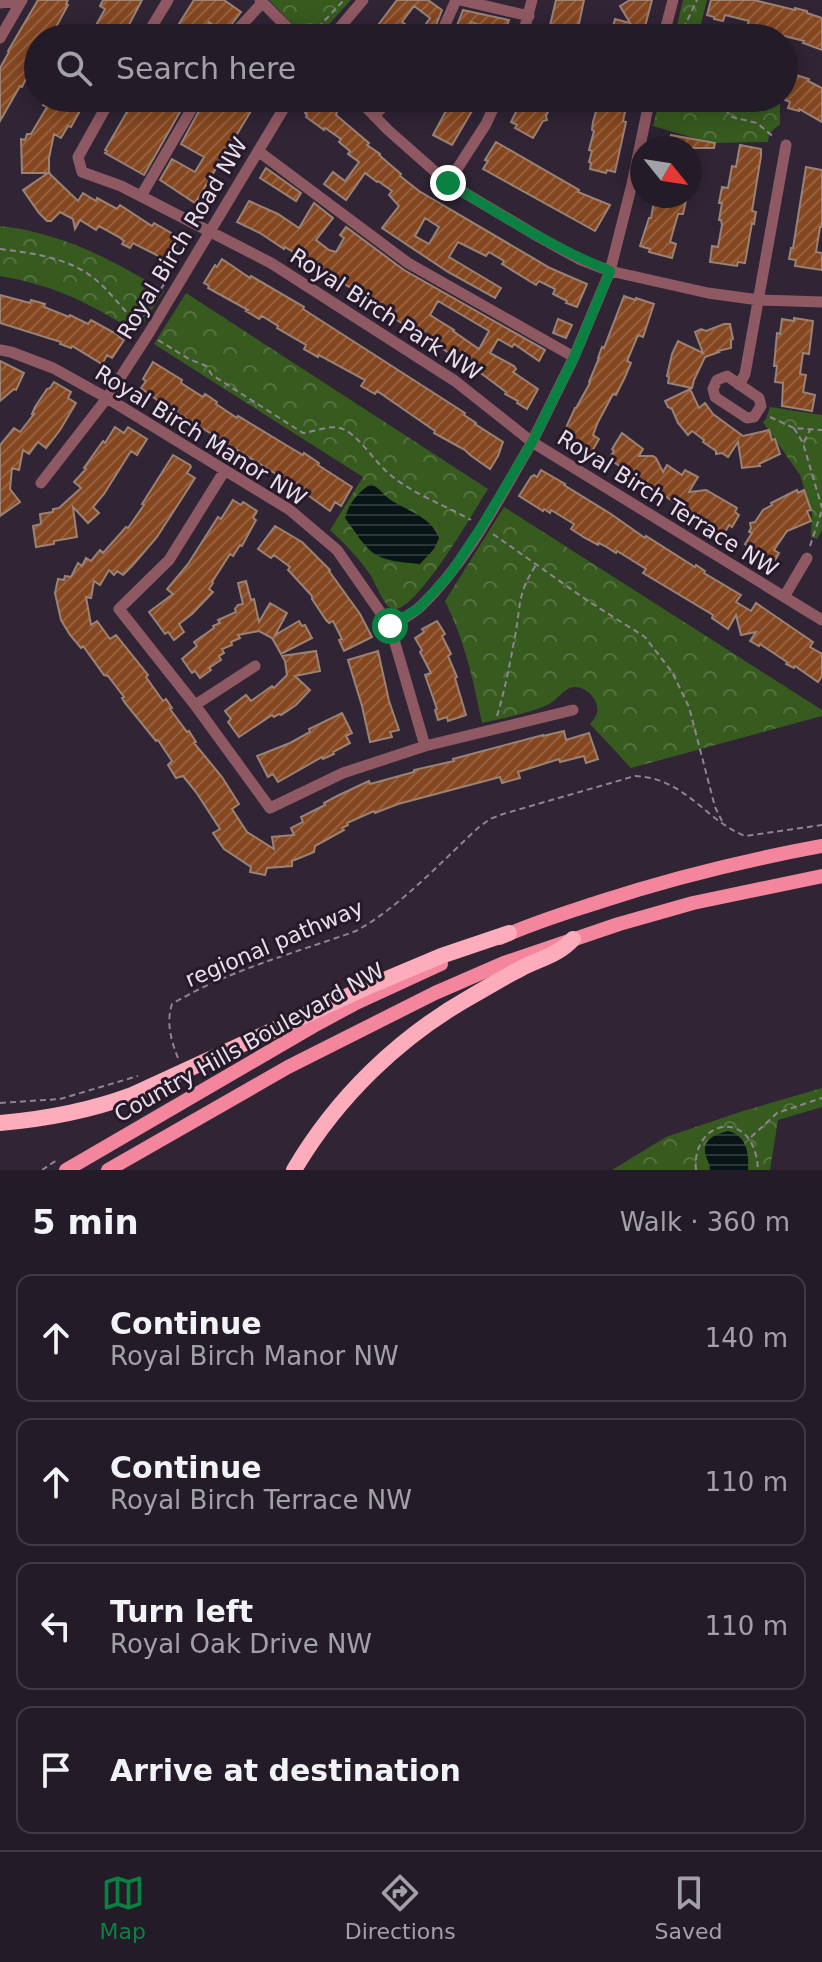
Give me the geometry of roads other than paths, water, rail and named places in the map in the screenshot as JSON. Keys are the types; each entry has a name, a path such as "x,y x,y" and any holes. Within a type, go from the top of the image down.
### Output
{"highway":[{"path":"0,1123 69,1114 132,1095 365,988 441,956 509,933"},
{"path":"294,1170 342,1102 406,1040 469,997 523,967 564,949 573,939"}],"main road":[{"name":"Country Hills Boulevard NW","path":"66,1162 354,1004 522,927 650,886 822,846"},
{"name":"Country Hills Boulevard NW","path":"108,1170 288,1067 371,1024 504,963 693,903 822,876"}],"street":[{"path":"0,3 22,0"},
{"path":"0,38 22,0"},
{"path":"153,24 168,0"},
{"path":"343,24 363,0"},
{"path":"446,24 458,0 529,16"},
{"path":"526,24 532,0"},
{"path":"667,24 673,0"},
{"path":"242,24 261,1 284,24"},
{"name":"Royal Birch Park NW","path":"103,112 78,157 82,172 121,186 271,263 455,381 532,442"},
{"path":"141,196 190,112"},
{"name":"Royal Birch Road NW","path":"41,483 107,398 282,112"},
{"path":"370,112 448,183 579,259 610,271 708,293 759,300 822,302"},
{"path":"374,116 378,112"},
{"path":"448,183 492,112"},
{"name":"Royal Birch Terrace NW","path":"647,112 610,271 574,357 532,442 822,620"},
{"path":"739,385 745,374 786,145"},
{"path":"258,151 408,263 574,357"},
{"name":"Royal Birch Manor NW","path":"0,350 53,368 107,398 290,510 337,550 390,626 425,746"},
{"path":"727,376 739,385 759,398 761,406 754,417 747,418 715,397 713,389 717,380 727,376"},
{"path":"390,626 419,608 450,574 532,442"},
{"path":"225,470 169,560 119,609 195,705 270,808 343,773 425,746 573,710"},
{"path":"784,597 807,558"},
{"path":"195,705 255,666"}]}
